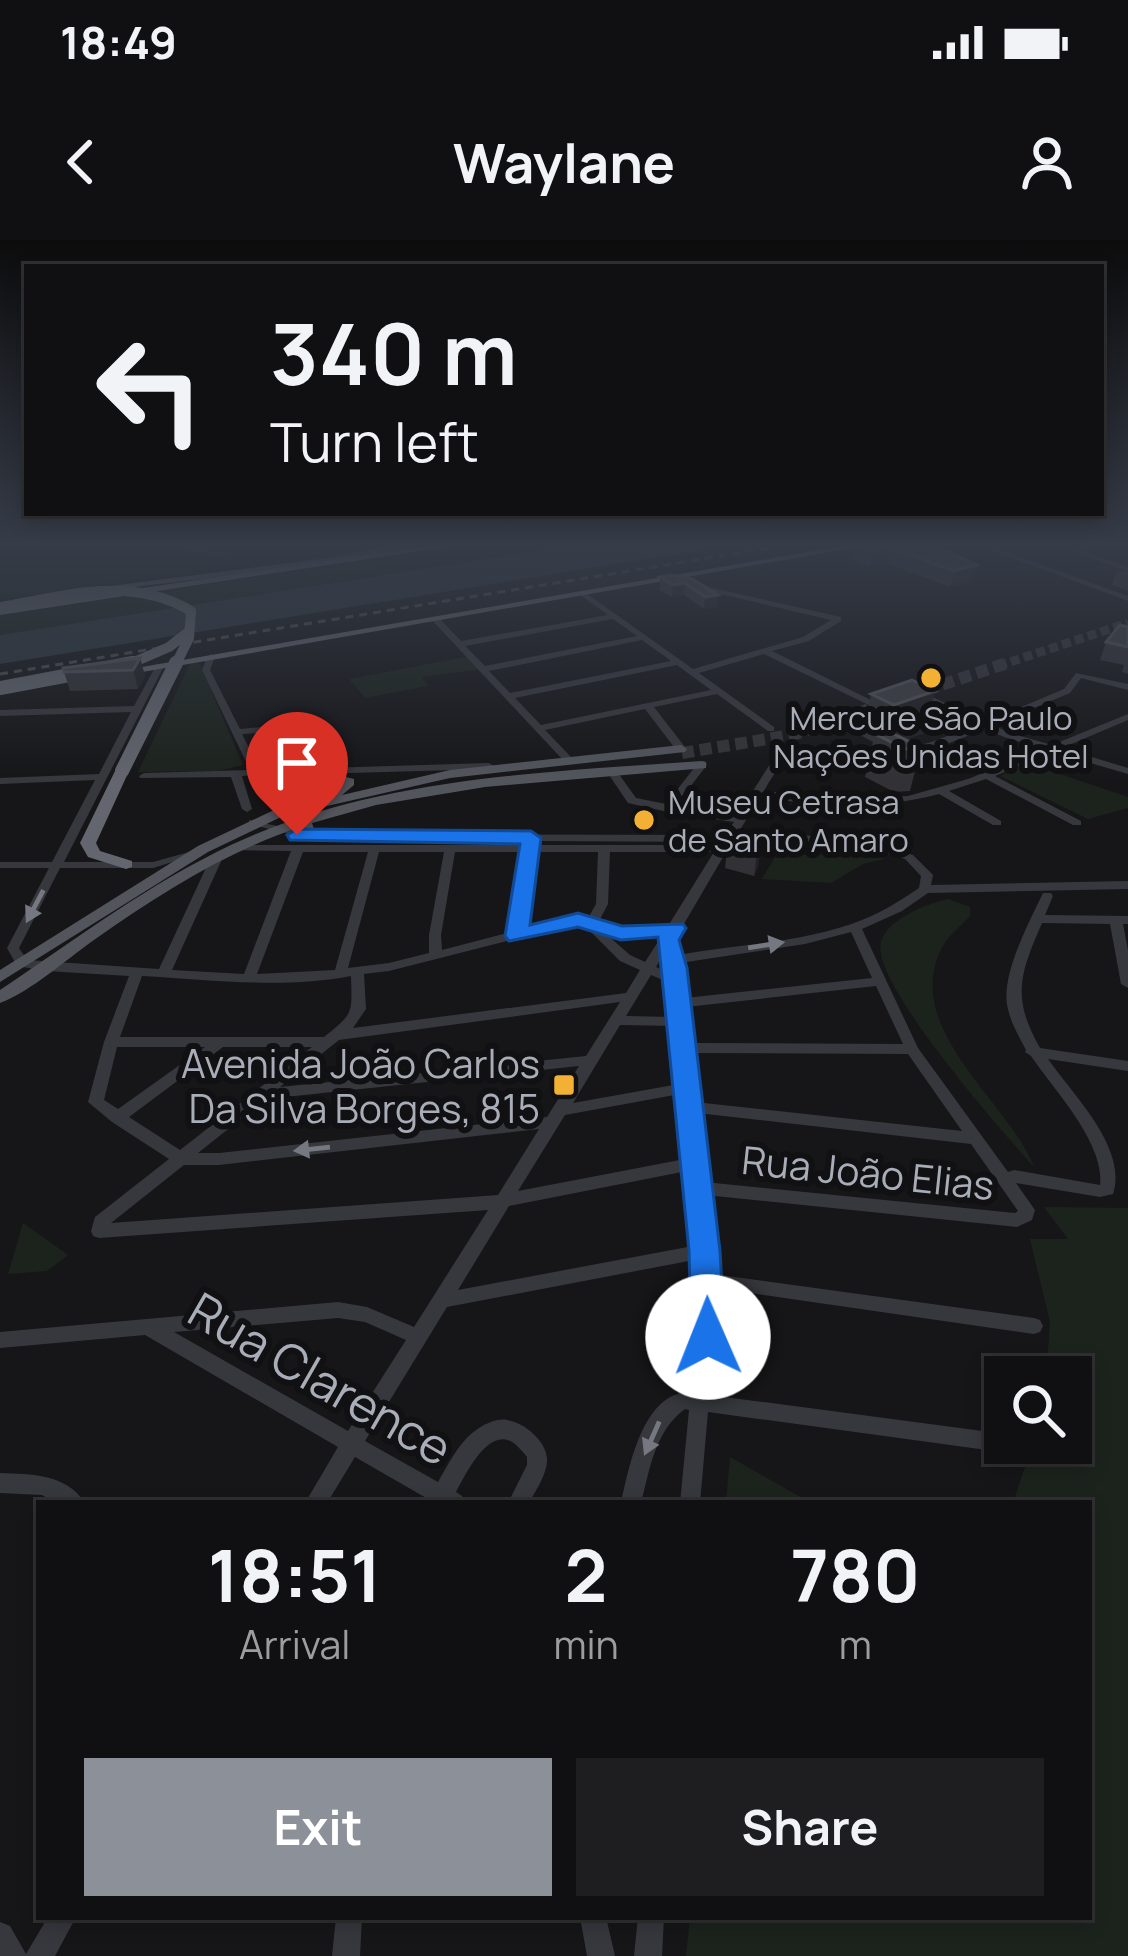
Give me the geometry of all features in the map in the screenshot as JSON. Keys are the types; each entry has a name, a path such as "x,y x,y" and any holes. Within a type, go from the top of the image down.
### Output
{"highway":[{"path":"127,865 89,848 193,622"},
{"path":"0,687 365,622"},
{"path":"319,638 391,622"},
{"path":"0,687 160,666 416,622"},
{"path":"0,687 132,662 172,645 192,626"}],"main road":[{"path":"0,998 210,853 250,815 509,765 567,758 688,758"},
{"path":"473,770 688,758"},
{"path":"510,783 688,758"},
{"path":"0,977 12,953 210,853 276,830 467,789 688,758"},
{"path":"467,789 478,782 473,770"},
{"path":"323,773 355,777"},
{"path":"329,798 355,777"},
{"path":"305,821 311,834 326,838"}],"street":[{"path":"438,622 567,758"},
{"path":"460,644 581,622"},
{"path":"623,622 771,729"},
{"path":"692,672 806,639 833,622"},
{"path":"485,669 644,637"},
{"path":"765,651 884,709"},
{"path":"211,657 206,670 257,774"},
{"path":"510,696 679,662"},
{"path":"160,666 12,953 46,968 249,978 349,973 574,920 621,933 671,934"},
{"path":"318,1500 774,766 790,755 812,752 844,760 884,758 1067,691 1079,675 1128,687"},
{"path":"539,728 719,691"},
{"path":"923,696 1046,749 1128,771"},
{"path":"647,705 688,758 668,809"},
{"path":"0,713 137,709"},
{"path":"758,793 876,804 939,790 1128,717"},
{"path":"236,731 274,729"},
{"path":"355,777 473,770"},
{"path":"612,772 632,801 741,820"},
{"path":"144,776 323,773"},
{"path":"984,774 1077,823"},
{"path":"236,775 250,815 276,830 326,838 895,846 916,859 926,882"},
{"path":"0,781 101,777"},
{"path":"939,790 997,823"},
{"path":"235,848 450,850 530,844 604,850 727,844"},
{"path":"517,936 530,844"},
{"path":"249,978 298,849"},
{"path":"374,850 349,973 358,1014 333,1039 101,1222 99,1231 503,1202 693,1164"},
{"path":"436,955 435,935 450,850"},
{"path":"591,926 602,904 604,850"},
{"path":"0,865 167,863 210,853"},
{"path":"163,974 210,853"},
{"path":"674,960 857,931 926,882 1128,885"},
{"path":"1014,1176 1100,1191 1107,1190 1112,1180 1109,1158 1099,1139 1020,1030 1013,992 1047,896"},
{"path":"1039,919 1122,920 1128,984"},
{"path":"591,926 632,962 676,981"},
{"path":"857,931 912,1049 974,1138"},
{"path":"607,942 621,933"},
{"path":"671,934 707,1280 690,1500"},
{"path":"136,973 96,1100 181,1159 219,1159 688,1098 974,1138"},
{"path":"677,1003 878,982"},
{"path":"111,1042 217,1046 333,1039 632,996"},
{"path":"616,1020 680,1022"},
{"path":"117,1118 217,1046"},
{"path":"683,1048 912,1049"},
{"path":"1032,1052 1128,1066"},
{"path":"264,1094 592,1060"},
{"name":"Rua João Elias","path":"697,1188 1017,1220 1027,1210 974,1138"},
{"path":"443,1300 705,1251"},
{"path":"707,1280 1034,1327"},
{"path":"151,1328 348,1310 419,1337"},
{"name":"Rua Clarence","path":"0,1340 151,1328 448,1499"},
{"path":"632,1500 654,1428 676,1403 700,1401 984,1440"},
{"path":"448,1499 474,1442 485,1431 496,1429 533,1446 539,1458 519,1500"},
{"path":"0,1483 46,1485 70,1500"},
{"path":"39,1956 61,1920"},
{"path":"346,1956 349,1920"},
{"path":"594,1920 601,1956"},
{"path":"648,1956 651,1920"},
{"path":"0,1936 13,1956"}],"shaded area":[{"path":"0,622 83,622 0,635"},
{"path":"83,622 258,622 0,664 0,635"},
{"path":"470,656 482,669 422,677 428,686 365,698 349,679"},
{"path":"199,662 243,765 218,771 138,772 190,663"},
{"path":"1027,763 1128,797 1128,808 1088,819 1000,776"},
{"path":"884,854 884,859 863,864 831,883 762,879 776,855"},
{"path":"948,899 970,907 970,916 944,944 933,974 935,1004 962,1061 1034,1167 916,1022 883,962 881,942 891,926 919,908"},
{"path":"1044,1207 1128,1208 1128,1956 686,1956 690,1920 1092,1920 1092,1500 1014,1500 1026,1464 1092,1464 1092,1356 1048,1356 1050,1322 1030,1239 1068,1239"},
{"path":"23,1223 68,1255 47,1271 8,1274"},
{"path":"730,1457 806,1500 726,1500"}],"building":[{"path":"1120,625 1128,627 1128,647 1106,642"},
{"path":"140,658 133,670 64,672 63,668"},
{"path":"912,680 935,691 894,705 871,694"},
{"path":"885,730 921,747 905,749 875,734"},
{"path":"732,839 761,846 757,855 727,848"}],"tunnel":[{"path":"1001,665 1128,623"},
{"path":"1001,665 1007,663"},
{"path":"682,753 792,735 1001,665"}],"railway":[{"path":"0,674 317,622"}],"place":[{"name":"Mercure São Paulo Nações Unidas Hotel","path":"931,678"},
{"name":"Museu Cetrasa de Santo Amaro","path":"644,820"},
{"name":"Avenida João Carlos Da Silva Borges, 815","path":"564,1085"}],"route":[{"path":"297,835 531,838 517,936 578,920 621,933 675,928 668,940 675,968 705,1251 708,1337"}]}
